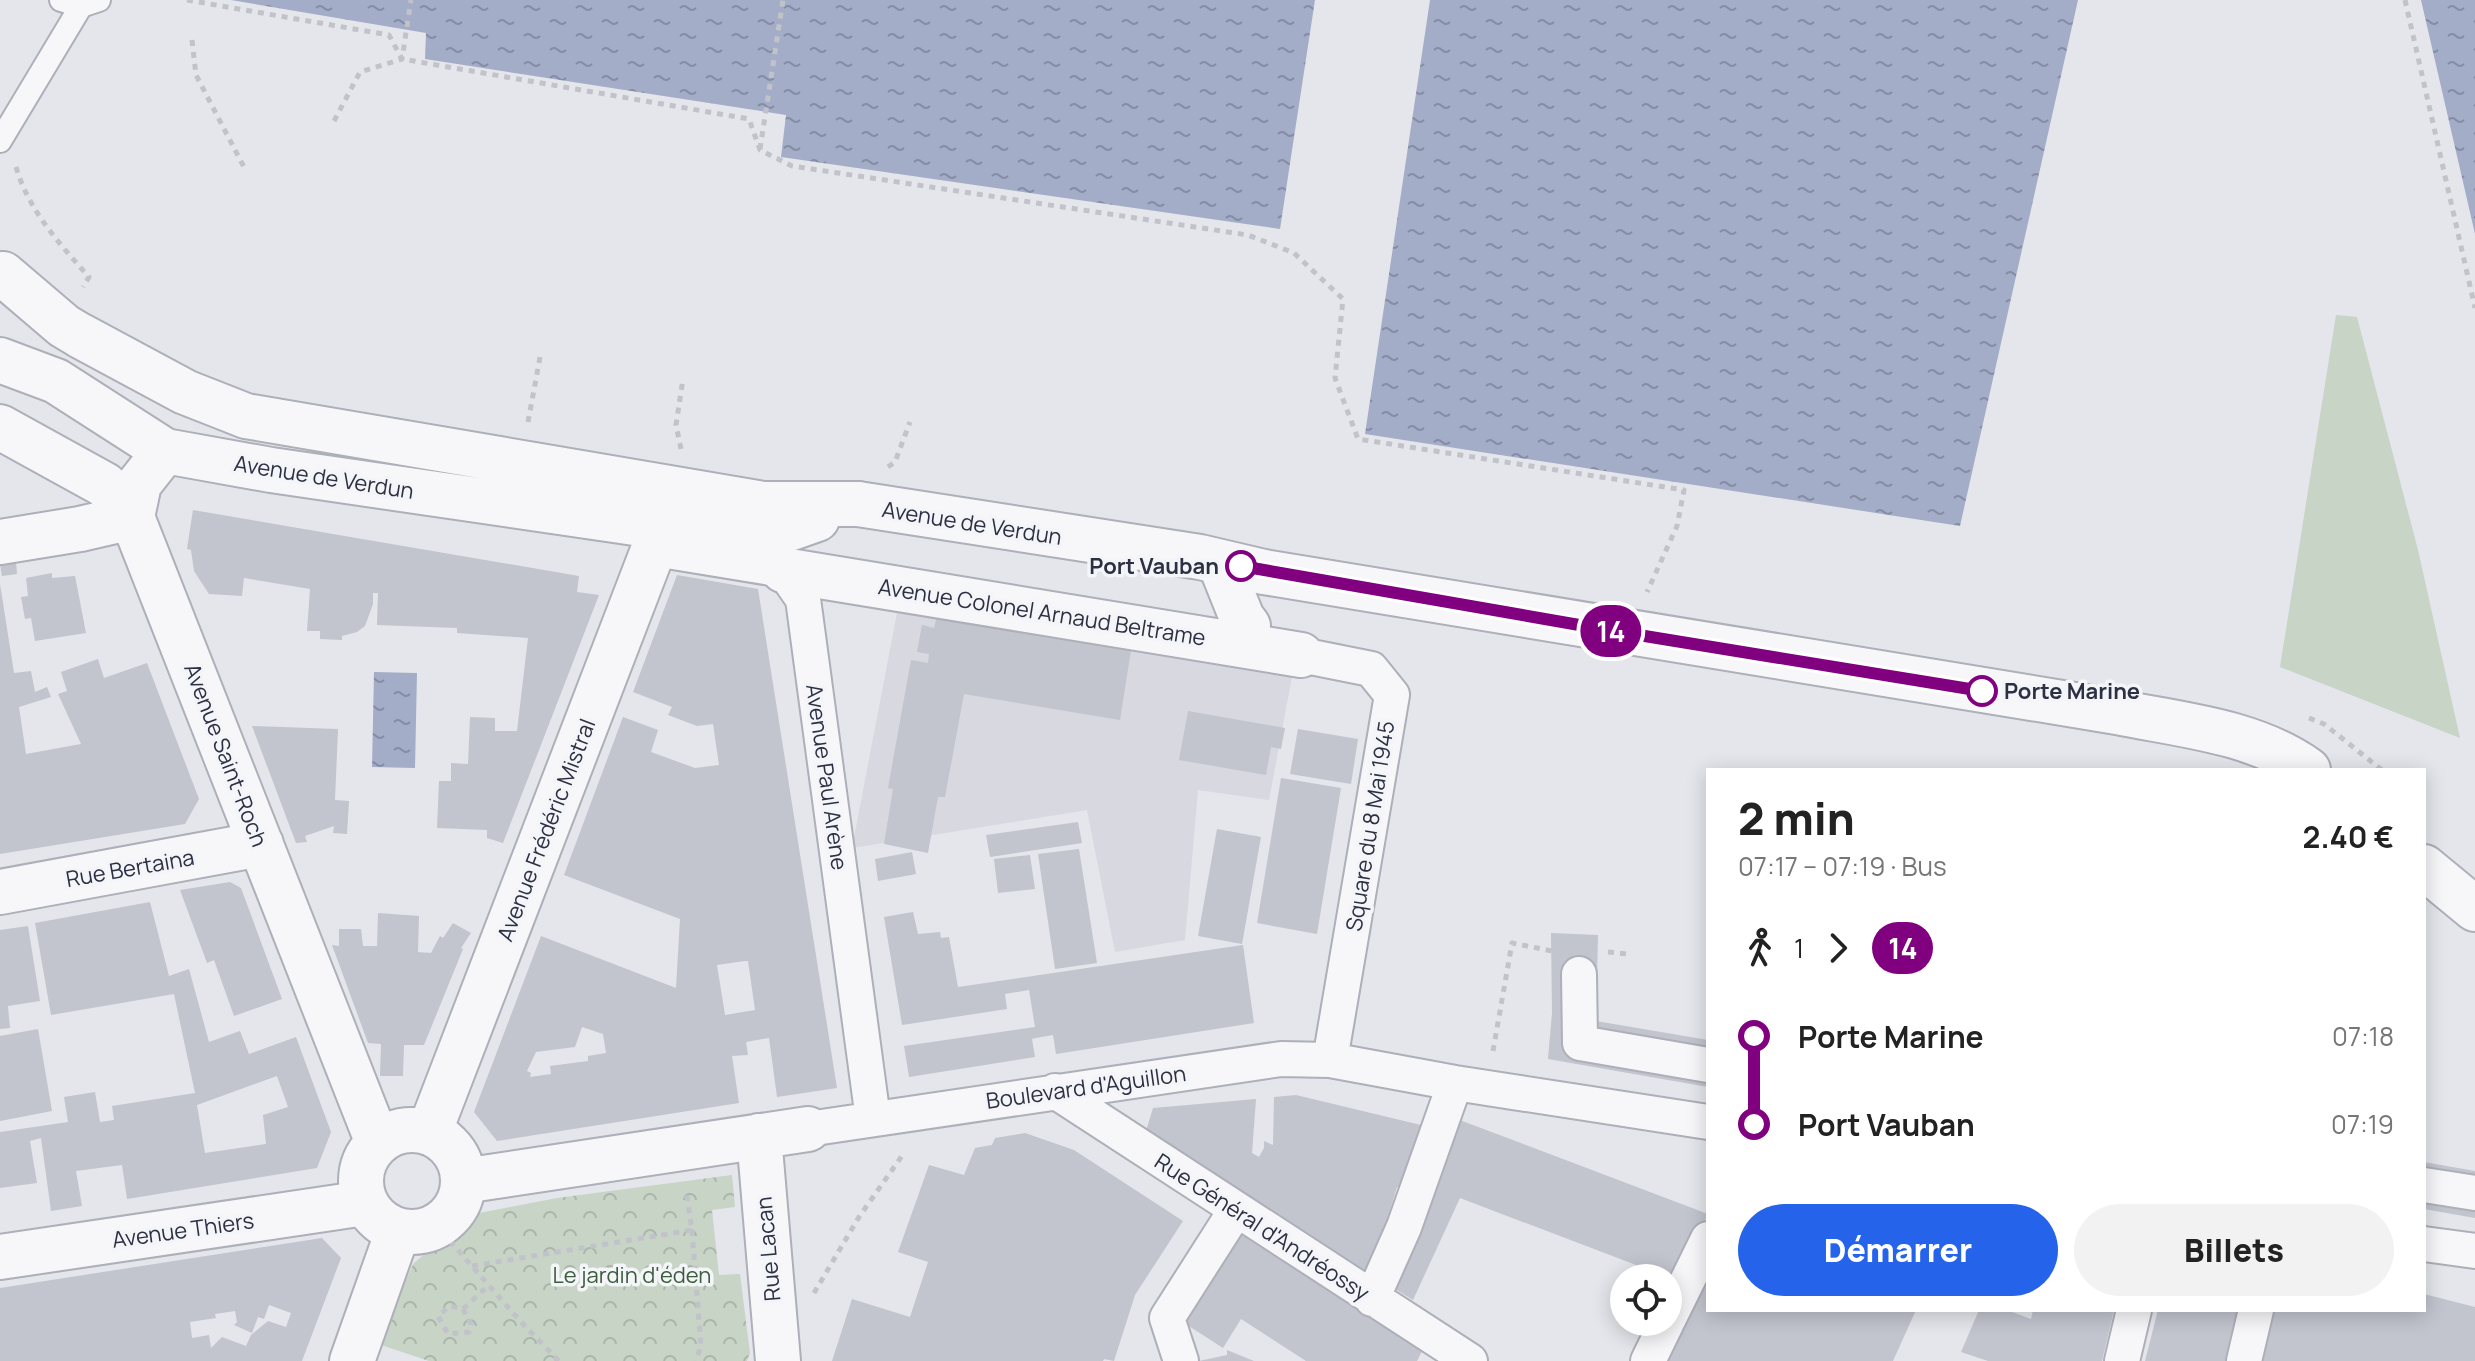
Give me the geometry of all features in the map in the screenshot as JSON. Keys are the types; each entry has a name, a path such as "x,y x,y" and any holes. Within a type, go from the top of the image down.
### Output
{"street":[{"name":"Avenue de Verdun","path":"1,268 64,326 185,392 246,416 763,504 858,504 2117,712 2232,735 2293,759 2305,768"},
{"name":"Avenue de Verdun","path":"0,360 56,381 165,451 658,538 780,532 858,504"},
{"name":"Avenue Saint-Roch","path":"0,427 105,485 132,517 378,1143"},
{"path":"0,542 132,517 139,484 165,451"},
{"path":"658,538 783,570"},
{"name":"Avenue Frédéric Mistral","path":"429,1133 658,538"},
{"path":"1220,563 1248,626"},
{"name":"Avenue Colonel Arnaud Beltrame","path":"783,570 1301,655"},
{"name":"Avenue Paul Arène","path":"783,570 803,599 873,1119"},
{"name":"Square du 8 Mai 1945","path":"1301,655 1371,669 1392,695 1330,1060"},
{"name":"Rue Bertaina","path":"0,892 261,844"},
{"path":"2426,869 2475,909"},
{"path":"1569,963 1580,1043 1706,1065"},
{"name":"Boulevard d'Aguillon","path":"463,1181 1281,1059 1330,1060 1706,1122"},
{"path":"1372,1299 1471,1085"},
{"name":"Rue Général d'Andréossy","path":"1055,1091 1372,1299 1434,1351 1470,1361"},
{"path":"411,1130 429,1133 440,1138 453,1151 461,1167 463,1181 460,1199 452,1214 435,1227 416,1233 398,1231 376,1218 365,1203 361,1174 366,1157 378,1143 394,1133 411,1130"},
{"name":"Rue Lacan","path":"759,1136 778,1361"},
{"path":"2426,1185 2475,1193"},
{"name":"Avenue Thiers","path":"0,1257 365,1203"},
{"path":"1181,1361 1167,1318 1236,1210"},
{"path":"352,1361 398,1231"},
{"path":"1682,1292 1706,1243"},
{"path":"2426,1244 2475,1251"},
{"path":"2122,1361 2134,1312"},
{"path":"2244,1361 2256,1312"},
{"path":"1648,1361 1660,1336"}],"lane":[{"path":"4,151 80,2"}],"path":[{"path":"187,0 389,35 402,59"},
{"path":"402,59 411,0"},
{"path":"760,150 783,0"},
{"path":"2405,0 2475,308"},
{"path":"192,40 196,75 246,171"},
{"path":"334,121 360,72 402,59 749,119 760,150 792,166 1248,235 1294,253 1343,299 1335,378 1358,439 1684,490 1677,526 1646,594"},
{"path":"4,151 16,166 24,193 55,239 89,277 76,298"},
{"path":"528,423 541,352"},
{"path":"683,379 676,425 681,450 687,458"},
{"path":"1471,1085 1512,943 1569,963"},
{"path":"813,1295 898,1160 942,1108"},
{"path":"685,1181 701,1346 696,1361"},
{"path":"472,1266 692,1230"},
{"path":"442,1232 559,1361"},
{"path":"463,1309 489,1285"},
{"path":"450,1306 463,1309 471,1324 469,1332 448,1334 438,1316 450,1306"}],"shaded area":[{"path":"897,613 1293,671 1269,800 1198,790 1185,940 1115,952 1087,810 852,848"}],"green space":[{"path":"2336,315 2357,317 2418,550 2460,738 2280,667"},
{"name":"Le jardin d'éden","path":"732,1175 735,1207 712,1210 719,1275 740,1274 750,1353 747,1361 429,1361 378,1344 413,1264 469,1215 557,1198"}],"water":[{"path":"231,0 1315,0 1280,229 781,157 786,115 425,59 426,33"},
{"path":"1430,0 2078,0 1960,526 1365,434"},
{"path":"2421,0 2475,0 2475,234"},
{"path":"374,672 417,673 415,768 372,767"}],"building":[{"path":"193,510 579,576 577,592 599,595 503,843 487,838 487,830 437,828 439,781 451,781 451,763 468,764 470,717 495,718 495,731 517,731 528,638 457,633 457,628 377,625 378,593 373,593 373,604 365,626 342,636 342,640 320,639 320,631 307,631 310,589 244,578 242,596 209,594 194,571 191,550 187,549"},
{"path":"16,562 17,574 2,576 0,564"},
{"path":"52,573 52,578 75,576 86,633 35,641 31,618 25,619 21,597 28,596 26,578"},
{"path":"677,575 758,589 837,1088 777,1097 769,1038 746,1042 748,1055 732,1056 739,1103 497,1141 474,1112 541,936 676,988 680,919 564,875 623,717 658,730 651,752 695,768 719,765 713,724 697,726 668,715 672,707 633,692","holes":["748,961 755,1010 725,1015 717,965","582,1027 603,1034 606,1053 588,1056 588,1061 550,1066 551,1074 530,1077 531,1073 527,1071 536,1052 575,1047"]},
{"path":"0,584 14,673 31,671 35,692 47,687 51,697 19,707 26,754 81,744 58,694 67,691 61,672 98,659 104,678 147,663 199,799 185,824 0,854"},
{"path":"937,616 1131,650 1120,720 964,694 945,797 938,797 928,853 884,844 893,789 888,788 911,660 928,663 929,654 917,652 922,625 934,628"},
{"path":"1188,711 1285,728 1281,749 1271,747 1266,775 1179,760"},
{"path":"252,726 338,729 335,800 349,801 347,834 333,833 334,826 305,836 307,842 296,843"},
{"path":"1298,729 1358,739 1351,784 1290,774"},
{"path":"1281,778 1341,788 1317,934 1257,923"},
{"path":"1078,822 1082,843 990,857 986,835"},
{"path":"1217,829 1261,837 1242,944 1198,936"},
{"path":"1079,849 1097,963 1055,969 1038,854"},
{"path":"912,852 916,874 878,881 875,859"},
{"path":"1030,855 1035,889 998,893 994,859"},
{"path":"230,882 241,888 282,999 234,1016 214,960 207,963 180,890"},
{"path":"150,902 169,976 189,969 209,1042 240,1031 249,1054 296,1037 331,1132 317,1168 127,1199 122,1165 76,1171 82,1206 51,1211 41,1138 30,1141 37,1183 0,1188 0,1132 68,1122 64,1097 95,1092 100,1122 114,1120 112,1106 195,1093 174,994 51,1015 35,923","holes":["277,1076 288,1107 263,1115 266,1144 205,1153 197,1105"]},
{"path":"913,912 918,934 940,932 941,938 949,937 958,987 1243,945 1254,1023 1056,1054 1053,1035 1032,1039 1035,1057 909,1077 904,1046 1035,1027 1029,990 1005,994 1007,1009 902,1025 884,917"},
{"path":"378,913 419,916 418,952 431,953 440,936 443,938 453,923 471,933 461,948 424,1045 404,1045 403,1076 380,1076 381,1044 368,1043 332,945 339,946 339,929 361,929 363,946 377,946"},
{"path":"28,926 40,1001 8,1006 10,1028 0,1029 0,930"},
{"path":"1551,933 1598,935 1596,1021 1706,1040 1706,1087 1548,1059 1552,1013"},
{"path":"38,1029 52,1111 0,1121 0,1036"},
{"path":"1296,1095 1425,1126 1403,1189 1397,1187 1387,1220 1400,1226 1377,1278 1146,1131 1153,1108 1256,1099 1252,1153 1259,1157 1264,1141 1273,1145 1274,1097"},
{"path":"1457,1119 1706,1213 1682,1272 1682,1264 1633,1264 1460,1198 1413,1300 1384,1282"},
{"path":"1025,1133 1074,1150 1183,1221 1135,1295 1114,1361 832,1361 852,1299 910,1317 928,1262 898,1252 929,1165 964,1175 975,1148 992,1145 995,1138"},
{"path":"2426,1162 2475,1171 2475,1218 2426,1209"},
{"path":"1239,1224 1424,1347 1417,1361 1306,1361 1241,1319 1223,1348 1181,1321"},
{"path":"322,1238 341,1258 302,1361 0,1361 0,1288","holes":["269,1305 291,1313 286,1327 268,1321 251,1335 246,1346 222,1337 211,1348 209,1335 192,1338 190,1322 216,1318 215,1314 235,1311 237,1322 234,1325 252,1333 258,1317 264,1319"]},
{"path":"1706,1275 1706,1312 1915,1312 1893,1361 1664,1361 1676,1336 1682,1336 1682,1324"},
{"path":"2426,1295 2475,1307 2475,1361 2257,1361 2269,1312 2426,1312"},
{"path":"1978,1312 2012,1312 2031,1319 2033,1312 2114,1312 2102,1361 1988,1361 1961,1352"},
{"path":"2157,1312 2246,1312 2234,1361 2145,1361"},
{"path":"1227,1350 1254,1361 1199,1361 1227,1355"}],"bus line":[{"name":"14","path":"1241,566 1982,691"}],"place":[{"name":"Port Vauban","path":"1241,566"},
{"name":"Porte Marine","path":"1982,691"}]}
